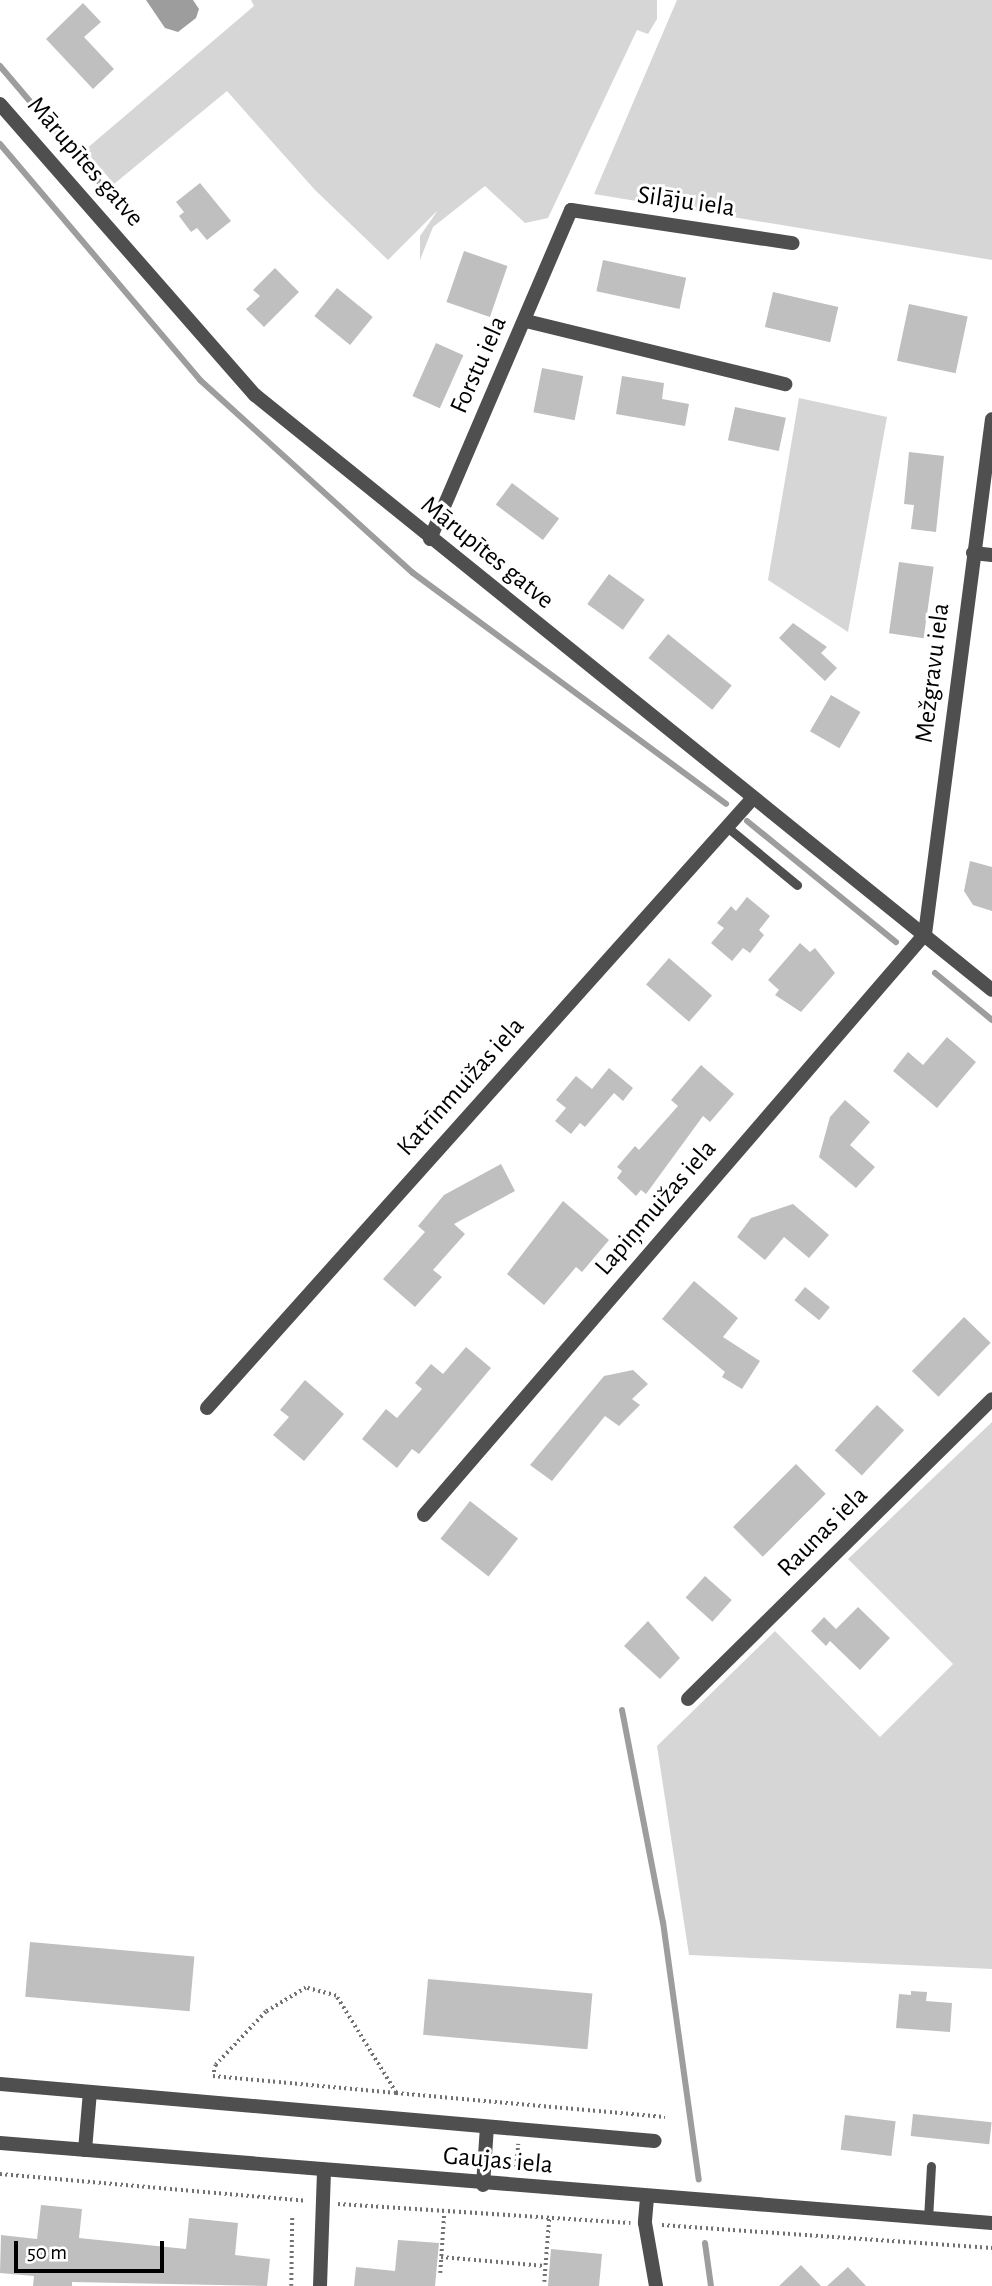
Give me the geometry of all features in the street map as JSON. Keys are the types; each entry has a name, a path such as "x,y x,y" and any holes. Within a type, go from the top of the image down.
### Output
{"street":[{"name":"Mārupītes gatve","path":"0,104 255,395 992,990"},
{"name":"Forstu iela","path":"430,538 526,321 571,210"},
{"name":"Silāju iela","path":"571,210 793,243"},
{"path":"526,321 785,384"},
{"name":"Mežgravu iela","path":"925,934 992,419"},
{"path":"973,553 992,555"},
{"name":"Katrīnmuižas iela","path":"207,1408 752,798"},
{"name":"Lapiņmuižas iela","path":"424,1515 925,934"},
{"name":"Raunas iela","path":"688,1699 992,1399"},
{"path":"0,2084 655,2141"},
{"path":"85,2151 90,2092"},
{"path":"483,2185 487,2127"},
{"name":"Gaujas iela","path":"0,2143 483,2185 992,2223"},
{"path":"320,2286 324,2171"},
{"path":"647,2198 645,2223 656,2286"}],"lane":[{"path":"727,827 797,885"},
{"path":"928,2219 931,2166"}],"path":[{"path":"396,2092 336,1996 306,1988 267,2012 216,2065 213,2076 665,2116"},
{"path":"0,2174 323,2203 992,2248"},
{"path":"440,2273 444,2212"},
{"path":"291,2286 292,2218"},
{"path":"544,2282 549,2219"},
{"path":"441,2257 545,2266"}],"shaded area":[{"path":"146,0 193,0 199,9 196,18 178,32 165,28"},
{"path":"251,0 657,0 657,19 648,34 637,30 548,218 525,223 485,186 433,227 420,260 420,236 438,210 388,260 315,190 227,91 114,184 85,150 254,6"},
{"path":"677,0 992,0 992,260 594,194"},
{"path":"799,398 887,417 848,632 768,580"},
{"path":"992,1422 992,1969 689,1955 657,1746 775,1631 880,1737 953,1664 848,1559"}],"building":[{"path":"83,3 101,22 84,37 114,69 93,89 46,39"},
{"path":"200,183 231,221 207,240 197,228 191,232 179,216 184,212 176,202"},
{"path":"464,251 507,266 490,317 446,302"},
{"path":"603,260 686,278 679,309 596,291"},
{"path":"275,268 299,292 264,327 246,309 260,296 253,290"},
{"path":"337,288 373,317 350,345 314,316"},
{"path":"773,292 838,307 830,342 765,327"},
{"path":"909,304 968,316 956,373 897,361"},
{"path":"436,343 463,355 440,408 412,396"},
{"path":"542,368 583,376 575,420 533,412"},
{"path":"622,376 664,383 662,399 689,404 685,426 616,414"},
{"path":"735,407 786,418 779,451 728,440"},
{"path":"909,452 944,456 936,532 911,529 914,505 904,504"},
{"path":"512,483 559,519 543,540 496,505"},
{"path":"899,562 934,567 924,638 889,633"},
{"path":"609,574 645,600 623,630 587,604"},
{"path":"793,623 827,647 821,653 837,668 825,681 779,638"},
{"path":"668,634 732,686 712,710 648,658"},
{"path":"831,695 860,712 839,748 810,731"},
{"path":"970,861 992,867 992,911 973,905 964,891"},
{"path":"747,897 770,916 759,930 764,935 750,953 743,948 732,961 711,943 724,928 717,923 731,906 736,911"},
{"path":"800,943 810,952 815,948 835,973 801,1012 775,995 779,990 768,980"},
{"path":"669,958 712,995 689,1022 646,984"},
{"path":"947,1037 976,1062 937,1108 893,1071 908,1052 923,1065"},
{"path":"701,1065 734,1094 710,1122 703,1116 646,1194 641,1190 636,1196 617,1178 622,1171 617,1167 635,1146 639,1150 678,1106 671,1100"},
{"path":"609,1068 633,1088 623,1101 614,1093 585,1127 580,1123 571,1134 555,1121 566,1108 556,1100 576,1076 592,1089"},
{"path":"845,1100 870,1122 850,1145 875,1167 856,1188 819,1157 830,1117"},
{"path":"501,1164 515,1191 454,1224 465,1234 433,1270 442,1277 415,1307 383,1279 425,1232 418,1226 444,1195"},
{"path":"563,1201 609,1240 582,1272 576,1267 544,1305 507,1274"},
{"path":"793,1204 829,1235 809,1258 784,1237 765,1260 737,1237 751,1218"},
{"path":"694,1281 738,1318 723,1337 760,1361 742,1389 722,1377 725,1372 662,1319"},
{"path":"805,1287 830,1307 819,1320 794,1300"},
{"path":"964,1317 991,1343 939,1397 912,1371"},
{"path":"466,1347 491,1368 419,1454 412,1449 397,1468 362,1439 386,1409 397,1418 422,1389 415,1383 431,1364 443,1374"},
{"path":"633,1370 648,1384 632,1399 640,1405 619,1426 605,1416 552,1481 530,1465 604,1376"},
{"path":"305,1380 344,1414 304,1461 273,1435 289,1417 280,1410"},
{"path":"877,1405 904,1430 862,1476 835,1450"},
{"path":"796,1464 826,1494 763,1557 733,1527"},
{"path":"470,1501 518,1539 489,1576 440,1539"},
{"path":"705,1576 732,1600 712,1622 686,1598"},
{"path":"858,1607 890,1638 860,1670 830,1641 826,1646 811,1631 824,1617 836,1629"},
{"path":"648,1621 680,1658 660,1679 624,1646"},
{"path":"30,1942 194,1956 190,2011 25,1997"},
{"path":"428,1979 592,1993 587,2049 423,2035"},
{"path":"911,1991 927,1992 926,2001 952,2003 950,2032 896,2028 899,1994 911,1995"},
{"path":"913,2114 992,2122 989,2144 911,2136"},
{"path":"845,2115 896,2121 891,2156 841,2150"},
{"path":"41,2205 82,2209 79,2238 186,2249 189,2218 238,2223 235,2255 270,2259 267,2286 72,2282 72,2286 33,2286 34,2276 0,2273 1,2235 37,2239"},
{"path":"398,2240 439,2243 435,2286 354,2286 356,2267 395,2271"},
{"path":"551,2249 602,2254 599,2286 548,2286"},
{"path":"801,2265 821,2286 779,2286"},
{"path":"848,2267 866,2286 827,2286"}],"waterway":[{"path":"0,66 39,112"},
{"path":"55,130 118,204"},
{"path":"0,144 200,380 413,573 726,804"},
{"path":"747,821 896,942"},
{"path":"935,973 992,1020"},
{"path":"622,1710 663,1922 699,2180"},
{"path":"705,2243 711,2286"}]}
